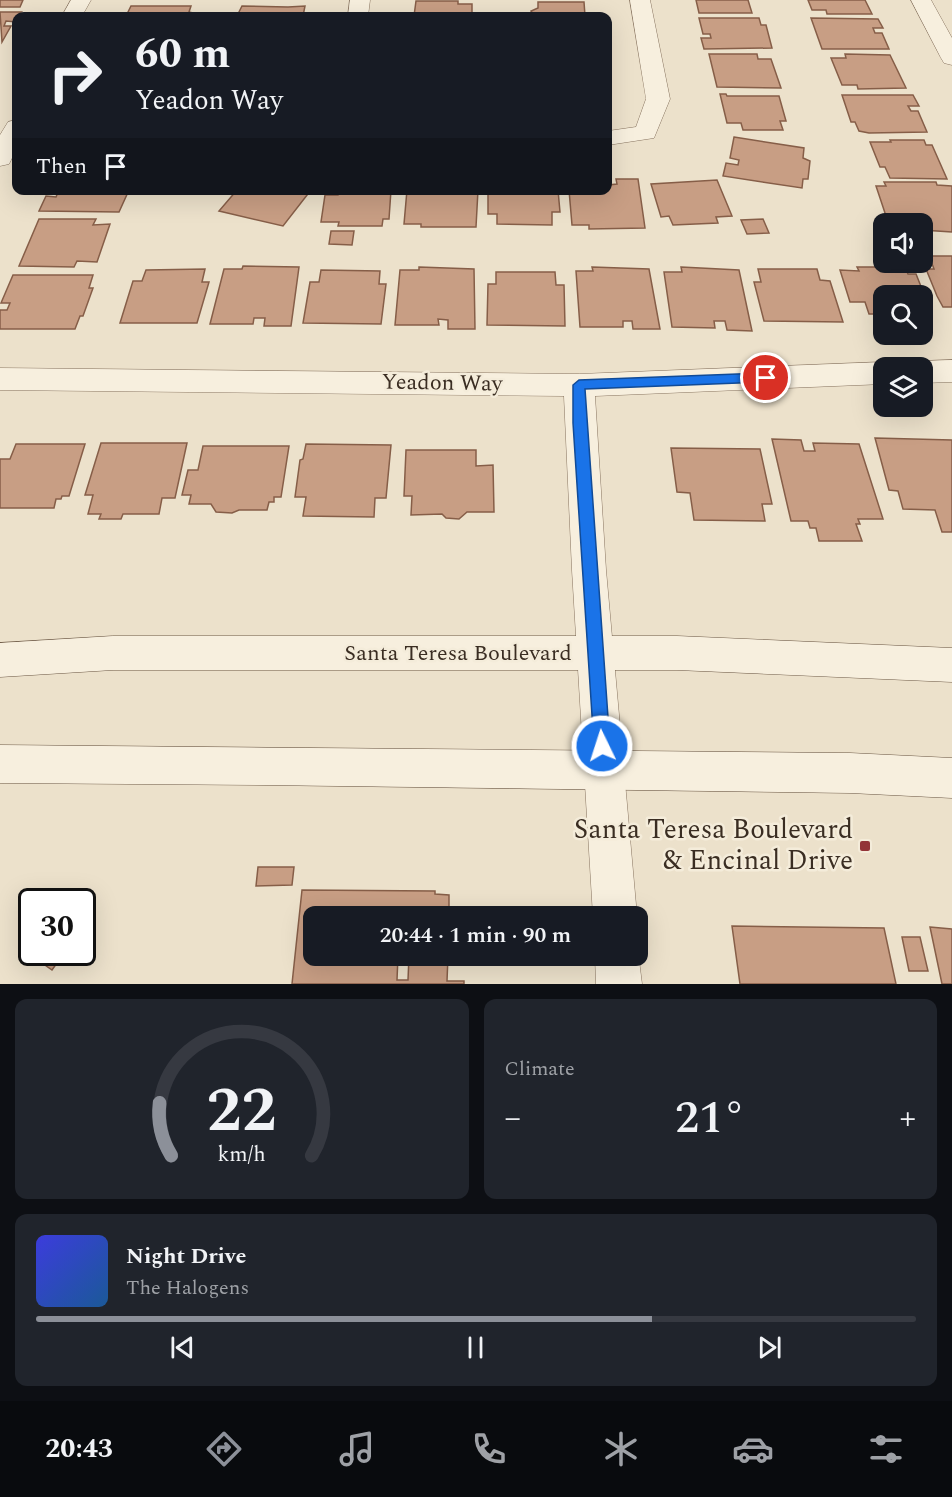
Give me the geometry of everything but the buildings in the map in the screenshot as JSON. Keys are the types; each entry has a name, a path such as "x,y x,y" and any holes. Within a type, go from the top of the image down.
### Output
{"street":[{"path":"612,137 646,133 658,99 640,0"},
{"path":"921,0 952,58"},
{"path":"0,159 12,135"},
{"path":"933,372 952,371"},
{"name":"Yeadon Way","path":"0,379 579,385 873,373"},
{"path":"579,385 595,653 614,906"},
{"name":"Santa Teresa Boulevard","path":"0,660 113,653 676,653 952,665"},
{"path":"0,764 850,773 952,778"},
{"path":"618,966 620,984"}],"place":[{"name":"Santa Teresa Boulevard & Encinal Drive","path":"865,846"}],"route":[{"path":"602,746 579,423 579,385 766,378"}]}
